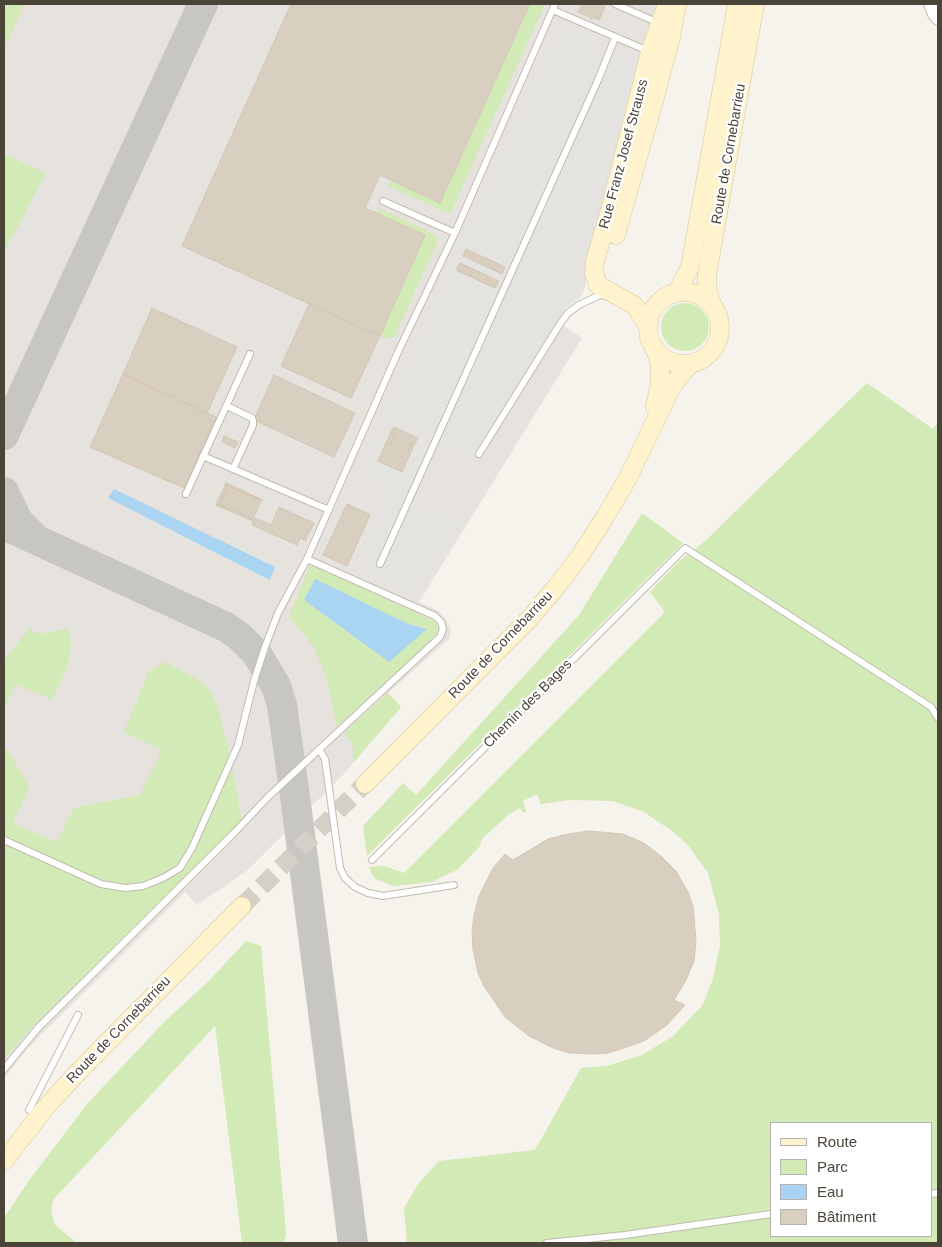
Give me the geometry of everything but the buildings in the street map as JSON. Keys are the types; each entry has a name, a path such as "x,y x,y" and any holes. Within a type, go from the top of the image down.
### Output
{"main road":[{"name":"Rue Franz Josef Strauss","path":"657,304 634,305 598,285 594,273 595,262 650,52 666,30 667,4"},
{"name":"Rue Franz Josef Strauss","path":"616,296 609,287 605,266 622,215 666,30 677,4"},
{"name":"Route de Cornebarrieu","path":"678,292 690,267 736,4"},
{"name":"Route de Cornebarrieu","path":"712,304 707,288 707,275 755,4"},
{"path":"678,292 696,294 705,298 712,304 718,315 719,339 713,350 704,358 692,363 672,362 663,357 655,349 650,338 648,326 651,314 657,304 666,296 678,292"},
{"name":"Rue Franz Josef Strauss","path":"634,305 648,326"},
{"name":"Route de Cornebarrieu","path":"647,438 660,382 660,366 655,349"},
{"name":"Route de Cornebarrieu","path":"365,784 530,618 558,585 580,556 628,478 672,386 682,372 692,363"},
{"name":"Route de Cornebarrieu","path":"4,1161 46,1106 242,906"}],"street":[{"path":"930,4 938,19"}],"lane":[{"path":"618,4 666,30"},
{"path":"4,840 101,884 125,888 164,878 180,868 192,848 231,764 238,745 254,681 278,614 307,559 398,352 455,233 554,7 615,38 650,52"},
{"path":"380,564 598,80 615,38"},
{"path":"383,202 455,233"},
{"path":"479,454 568,313 579,305 600,295 616,296"},
{"path":"186,494 250,354"},
{"path":"227,406 252,418 254,421 233,469"},
{"path":"203,456 329,510"},
{"name":"Chemin des Bages","path":"372,860 685,548 931,707 938,718"},
{"path":"4,1069 38,1028 268,797 440,637 443,629 441,622 435,616 307,559"},
{"path":"319,749 325,759 340,868 345,878 355,887 368,893 383,896 454,885"},
{"path":"29,1110 78,1015"},
{"path":"547,1243 625,1235 770,1214"}],"shaded area":[{"path":"4,4 658,4 587,262 586,284 580,298 566,308 558,322 582,338 419,602 439,611 449,623 451,630 449,639 388,693 401,707 341,777 248,870 197,905 185,892 29,1047 4,1079"},
{"path":"574,27 605,40 601,50 608,54 617,58 622,50 625,49 640,56 644,64 587,262 586,284 580,298 566,308 479,462 442,445 415,502 462,522 414,600 352,572 388,490 355,474 552,37 561,29"}],"green space":[{"path":"4,4 24,4 4,50"},
{"path":"526,4 545,4 450,214 388,186 391,181 440,203 529,6"},
{"path":"4,154 46,173 4,252"},
{"path":"378,208 436,235 438,240 395,336 388,339 380,336 425,236 376,213"},
{"path":"680,303 690,303 699,307 705,313 708,318 708,336 699,347 690,351 680,351 671,347 665,341 661,332 661,322 665,313 671,307"},
{"path":"867,383 933,429 938,423 938,1243 407,1243 404,1208 418,1184 439,1161 535,1150 581,1068 607,1066 642,1055 673,1036 702,1006 713,979 720,945 719,914 708,873 688,845 672,831 644,812 613,801 569,800 541,804 537,794 523,801 526,811 523,813 520,808 508,815 482,839 480,846 457,870 432,882 393,886 374,878 369,867 384,866 404,873 665,612 650,592 678,562 704,542"},
{"path":"642,513 683,543 367,856 363,826 403,783 416,795 579,615"},
{"path":"311,564 434,621 439,627 434,637 337,727 326,676 313,646 289,616","holes":["315,580 408,624 426,629 336,622 304,600"]},
{"path":"29,628 38,634 68,629 71,643 68,665 52,700 16,684 4,709 4,660"},
{"path":"165,662 208,688 217,705 229,751 242,821 34,1025 4,1059 4,743 29,787 13,823 57,842 74,808 140,795 162,750 124,732 149,671"},
{"path":"388,693 401,707 354,762 352,742 344,733"},
{"path":"246,941 261,946 286,1232 284,1243 242,1243 215,1026 53,1200 51,1212 55,1225 77,1243 4,1243 4,1218 30,1179 88,1103 165,1021 208,982"}],"water":[{"path":"114,489 275,567 270,580 108,498"},
{"path":"315,579 408,624 427,629 389,662 304,600"}],"taxiway":[{"path":"4,435 203,4"},
{"path":"4,492 18,521 33,536"},
{"path":"4,525 226,627 239,636 257,654 276,686 282,705 296,804 353,1243"}],"tunnel":[{"path":"242,906 365,784"}]}
